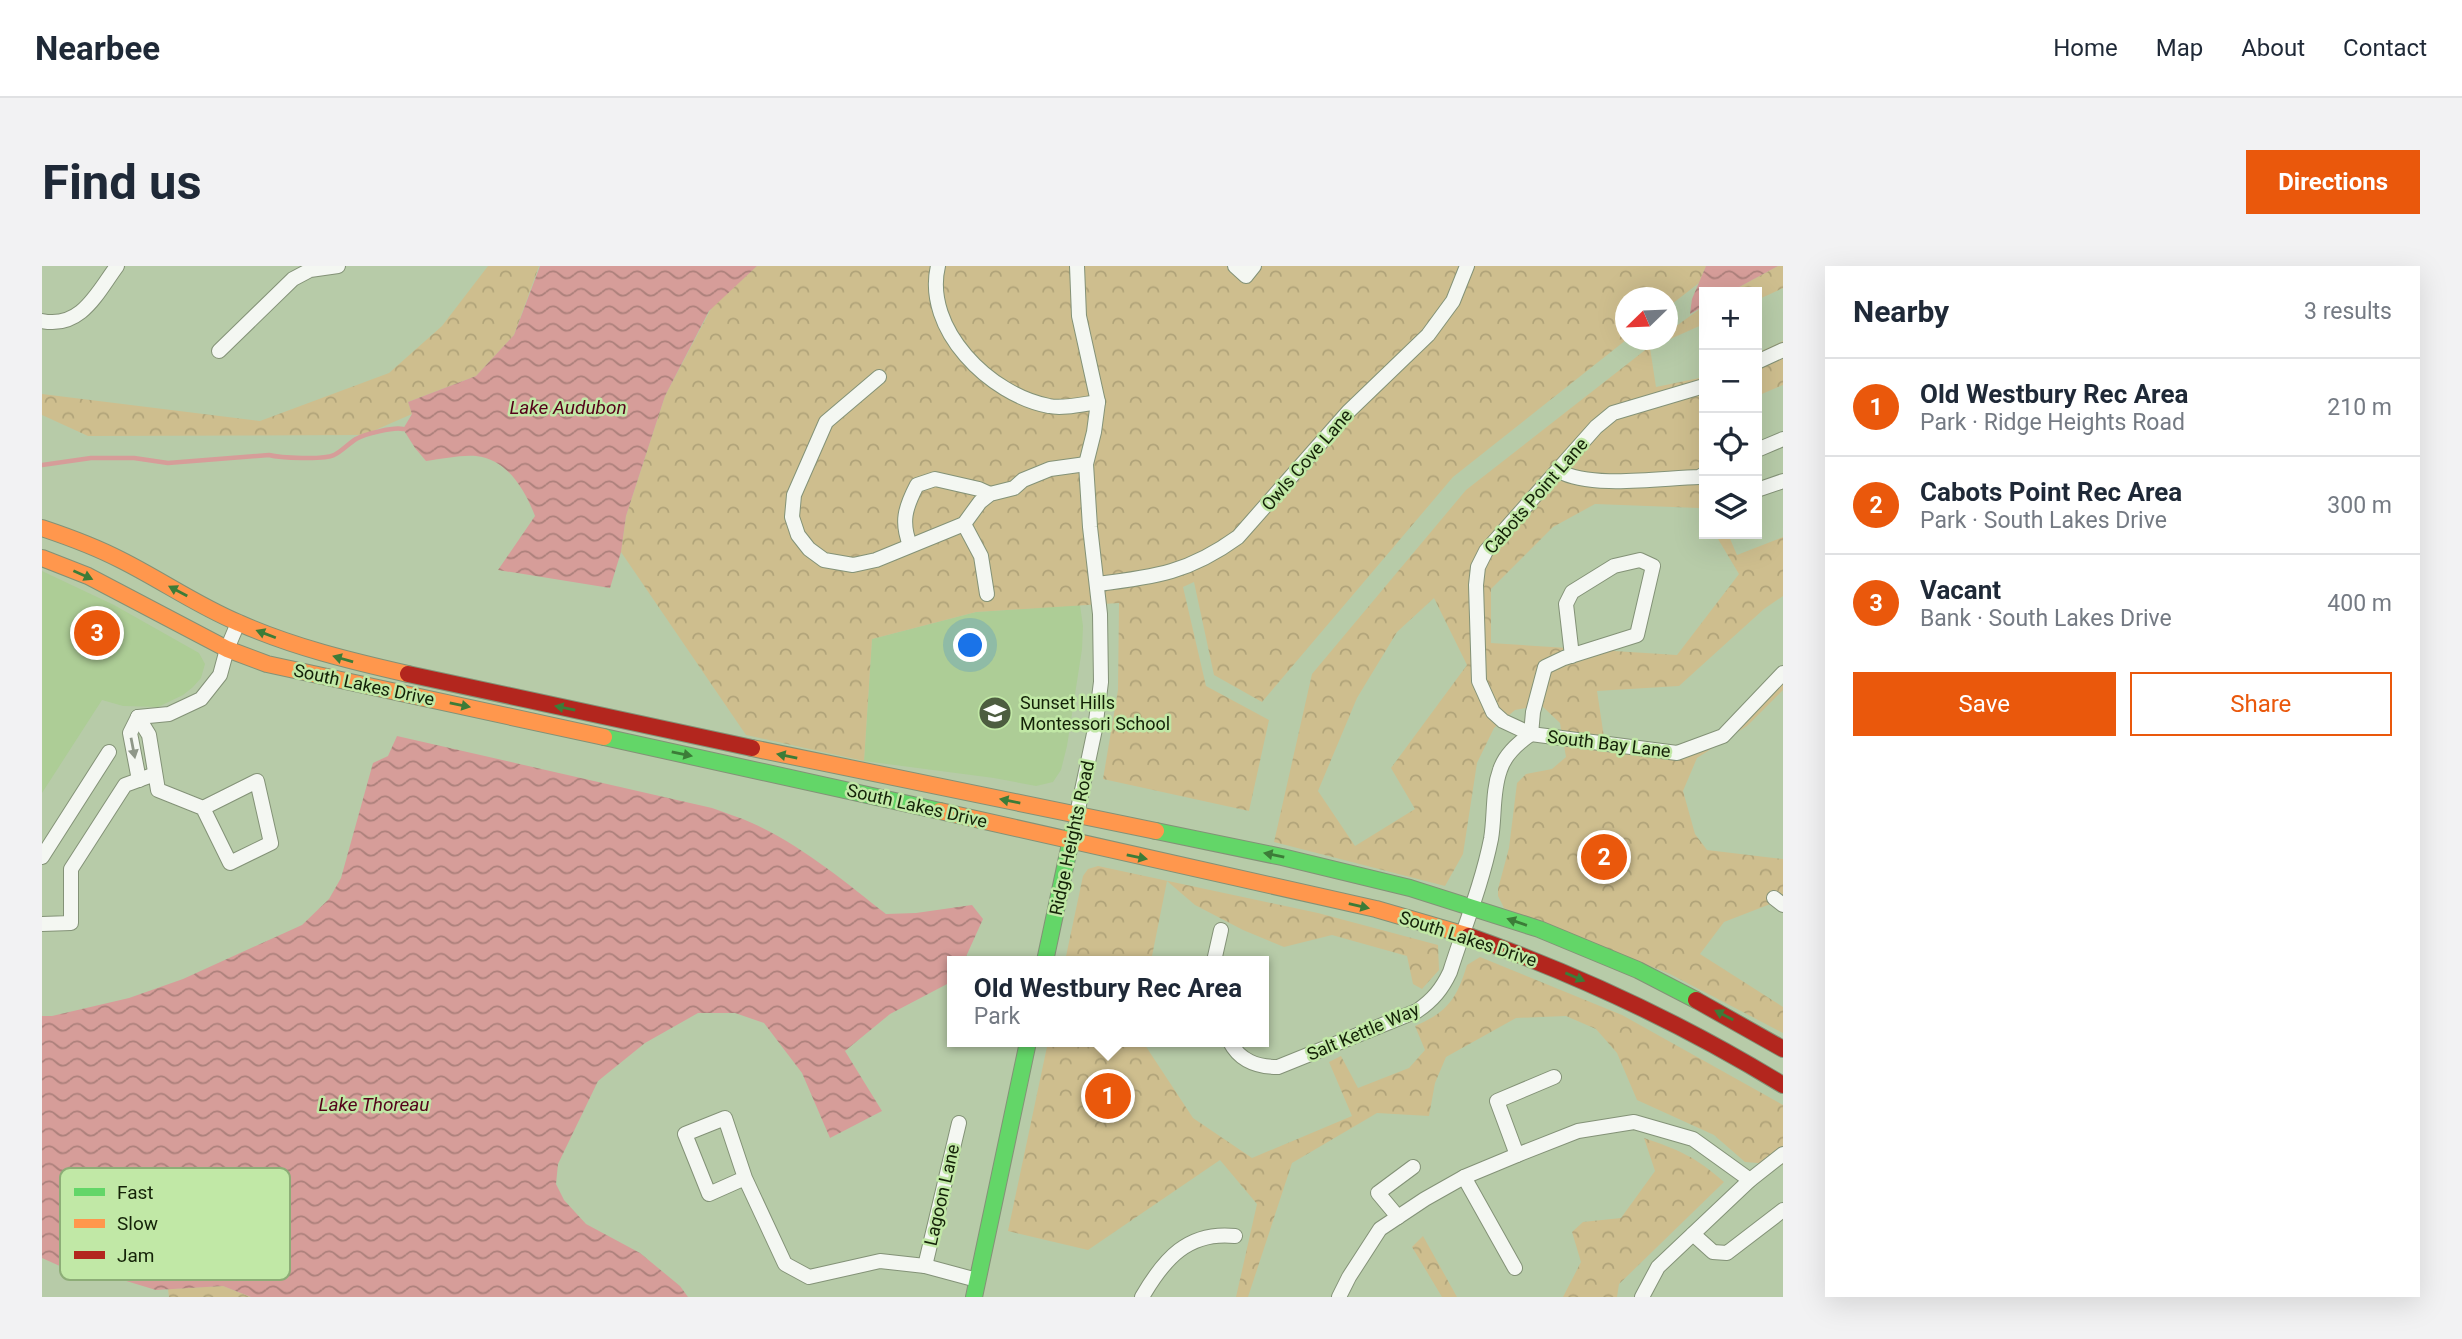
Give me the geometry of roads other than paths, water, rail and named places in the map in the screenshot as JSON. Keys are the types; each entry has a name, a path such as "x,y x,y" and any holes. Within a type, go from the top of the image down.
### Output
{"main road":[{"name":"South Lakes Drive","path":"42,528 121,560 239,623 306,648 423,678 1295,860 1471,906 1539,929 1638,970 1736,1021 1783,1049"},
{"name":"South Lakes Drive","path":"42,558 88,576 227,649 267,664 960,815 1070,843 1369,908 1462,934 1540,962 1615,994 1664,1018 1783,1085"},
{"name":"Ridge Heights Road","path":"1046,956 1077,814"},
{"path":"974,1297 1027,1047"}],"street":[{"path":"42,321 63,322 75,318 85,310 117,266"},
{"path":"219,351 293,279 310,271 338,266"},
{"path":"939,266 935,279 941,314 960,349 986,376 1018,396 1051,407 1098,402 1079,316 1077,266"},
{"path":"1235,266 1246,276 1254,266"},
{"name":"Owls Cove Lane","path":"1097,584 1149,578 1177,571 1217,552 1238,537 1348,412 1429,335 1453,301 1467,266"},
{"path":"1762,360 1783,351"},
{"path":"879,377 826,422 793,495 792,517 798,535 809,550 824,561 853,565 876,560 964,524 980,502 990,494 1014,488 1023,480 1050,469 1086,464"},
{"name":"Cabots Point Lane","path":"1531,734 1503,721 1493,712 1479,681 1476,585 1478,567 1486,551 1596,427 1613,413 1699,387"},
{"name":"Ridge Heights Road","path":"1077,814 1095,729 1101,682 1102,650 1086,464 1098,402"},
{"path":"1762,448 1783,439"},
{"path":"1559,471 1567,476 1593,481 1699,477"},
{"path":"910,545 904,528 917,485 935,479 990,494"},
{"path":"1762,488 1783,481"},
{"path":"964,524 981,556 987,594"},
{"path":"1462,934 1491,836 1500,768 1508,754 1531,734 1532,712 1545,667 1637,635 1653,566 1640,560 1614,566 1572,592 1566,604 1572,656"},
{"path":"138,717 170,715 201,699 220,675 227,649 239,623"},
{"name":"South Bay Lane","path":"1531,734 1676,753 1723,736 1783,673"},
{"path":"138,717 149,735 158,790 203,808 230,863 271,843 257,781 203,808"},
{"path":"138,717 130,733 139,780"},
{"path":"42,857 108,752"},
{"path":"42,924 71,923 71,869 125,785 155,774"},
{"path":"1215,956 1221,930"},
{"name":"Salt Kettle Way","path":"1234,1047 1252,1063 1264,1067 1278,1067 1417,1011 1442,989 1462,934"},
{"path":"1517,1155 1497,1101 1554,1077"},
{"path":"745,1178 709,1194 685,1134 725,1118 745,1178 785,1264 809,1277 880,1261 925,1266 977,1280"},
{"path":"1339,1297 1380,1229 1464,1177 1578,1131 1634,1122 1693,1139 1750,1180"},
{"name":"Lagoon Lane","path":"925,1266 959,1123"},
{"path":"1642,1297 1658,1267 1750,1180 1783,1154"},
{"path":"1398,1217 1378,1193 1413,1167"},
{"path":"1464,1177 1515,1268"},
{"path":"1693,1234 1713,1252 1727,1254 1783,1210"},
{"path":"1142,1297 1169,1258 1179,1250 1205,1236 1235,1236"}],"water":[{"name":"Lake Audubon","path":"540,266 757,266 709,311 665,396 626,516 621,552 610,588 498,570 535,516 520,486 506,469 487,458 464,456 426,461 403,429 412,414 408,402 476,376 514,335"},
{"path":"1706,266 1778,266 1739,287 1699,287 1699,309 1690,314 1692,299"},
{"name":"Lake Thoreau","path":"397,736 712,808 752,823 788,842 822,864 886,914 916,913 972,905 983,919 966,956 947,956 947,984 890,1014 845,1051 882,1111 830,1138 802,1073 764,1023 735,1013 698,1013 645,1043 598,1081 558,1164 556,1184 564,1200 586,1224 640,1253 680,1286 688,1297 251,1297 223,1286 156,1290 123,1280 290,1280 290,1168 60,1168 60,1266 42,1258 42,1016 129,998 183,979 302,925 329,899 341,878 373,763 388,756"}],"waterway":[{"path":"42,465 91,458 134,458 168,463 269,455 321,458 334,455 366,435 403,429"}],"place":[{"name":"Vacant","path":"97,633"},
{"name":"Sunset Hills Montessori School","path":"995,713"},
{"name":"Cabots Point Rec Area","path":"1604,857"},
{"name":"Old Westbury Rec Area","path":"1108,1096"}]}
